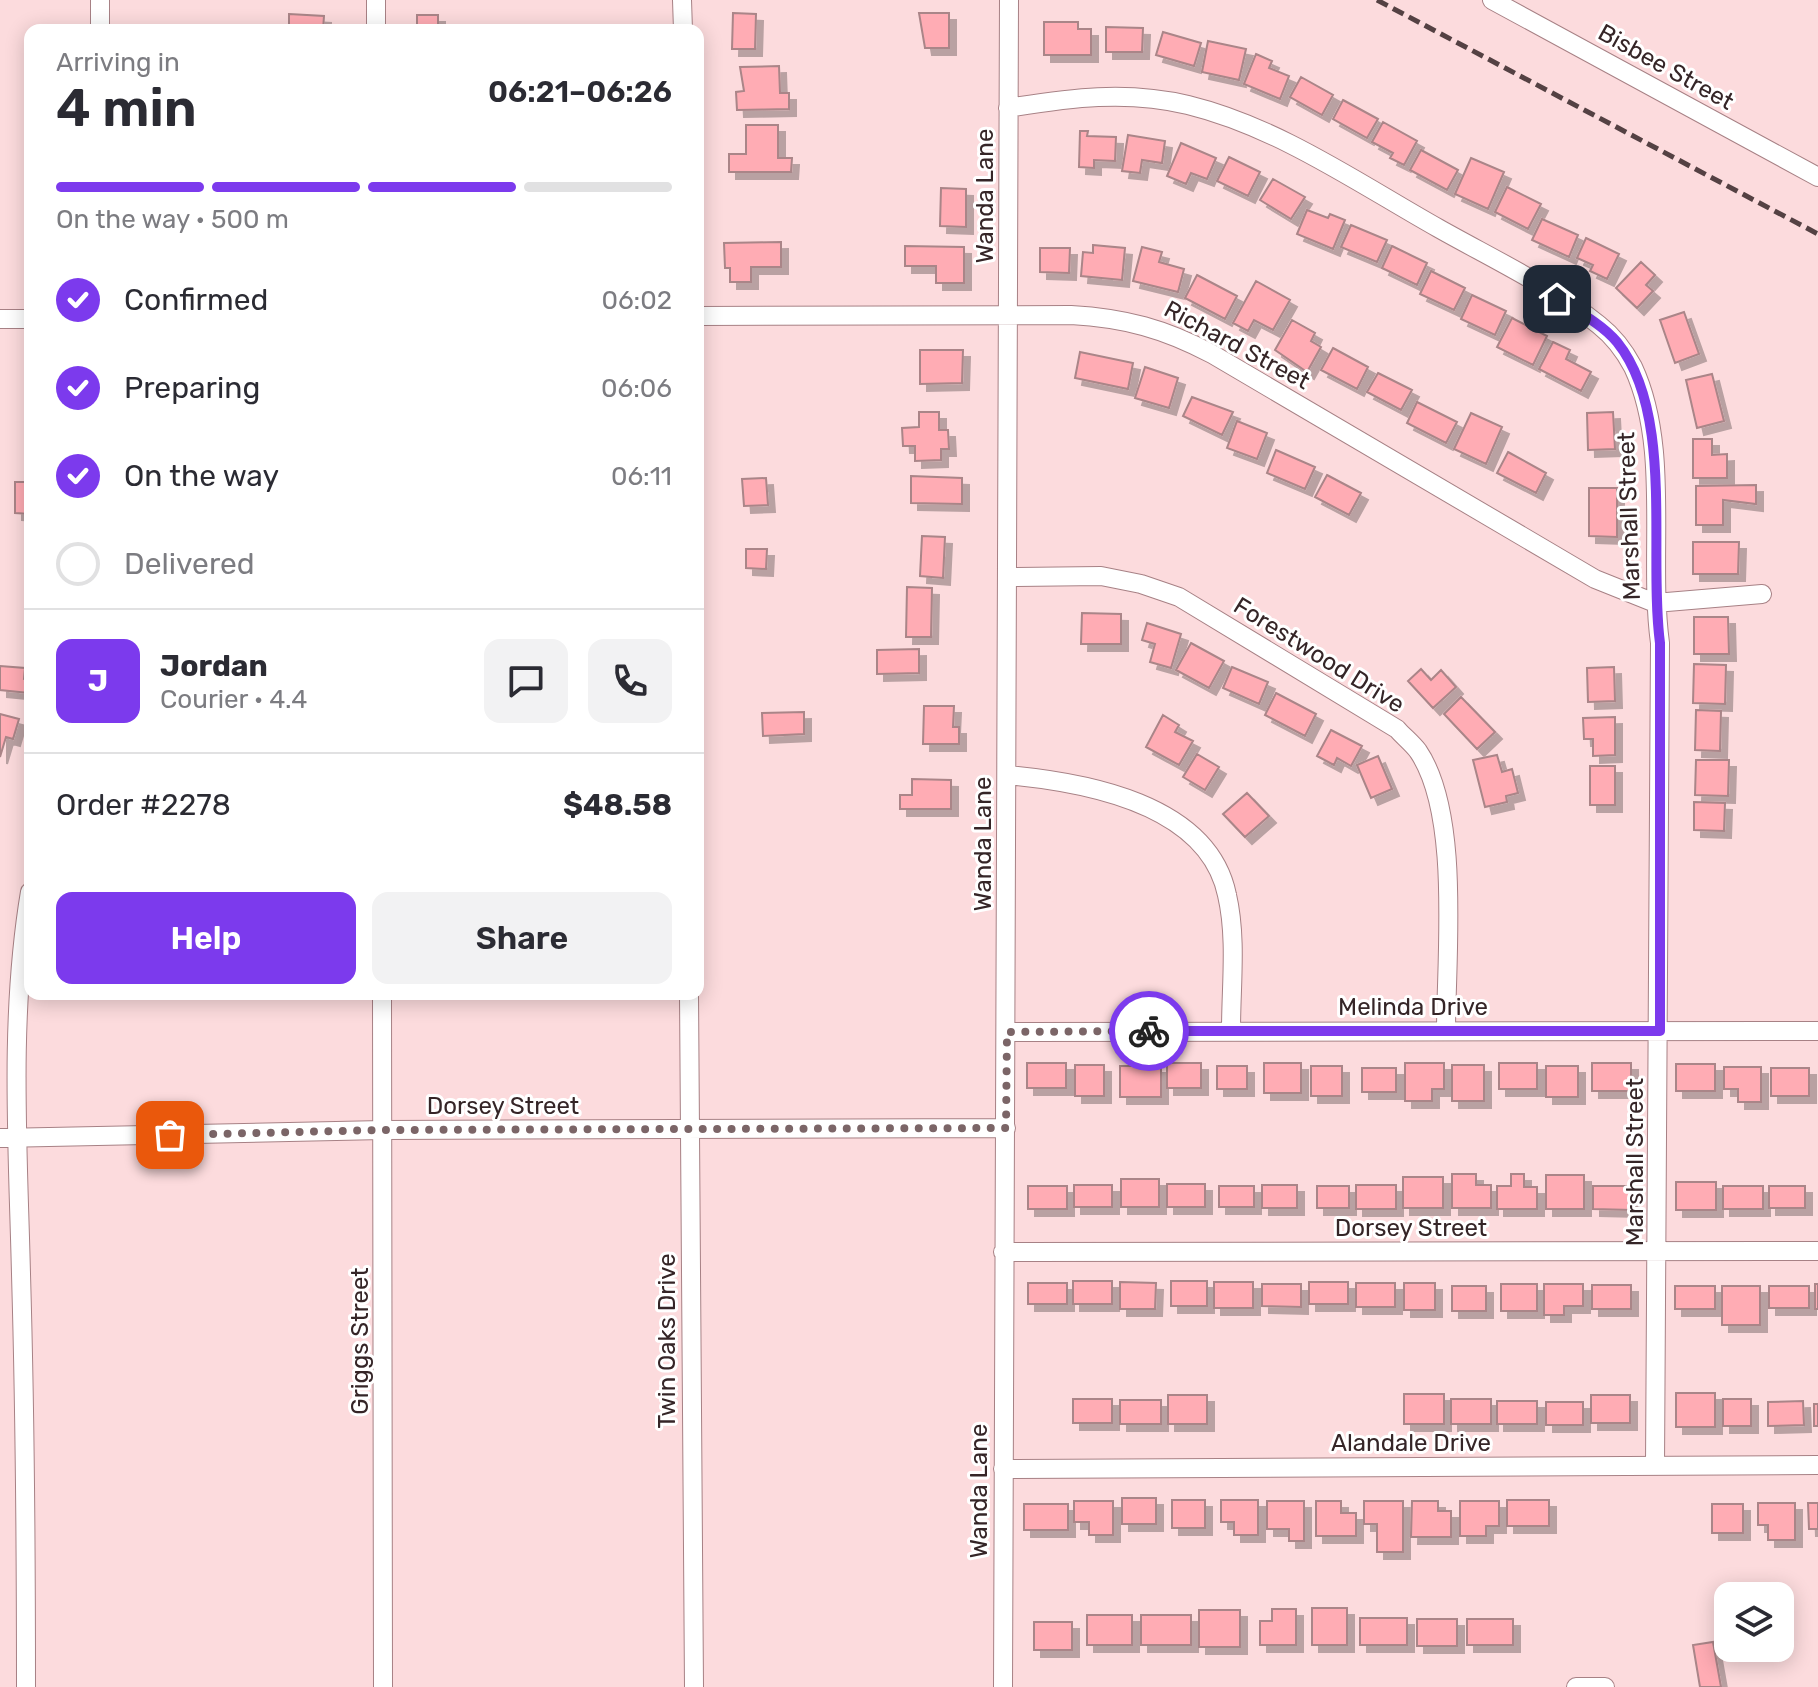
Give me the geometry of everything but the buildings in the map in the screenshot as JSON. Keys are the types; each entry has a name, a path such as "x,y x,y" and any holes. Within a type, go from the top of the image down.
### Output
{"street":[{"path":"100,0 100,24"},
{"path":"376,0 376,24"},
{"path":"682,0 683,24"},
{"name":"Wanda Lane","path":"1003,1687 1009,0"},
{"name":"Bisbee Street","path":"1492,0 1818,177"},
{"name":"Marshall Street","path":"1008,108 1083,96 1122,94 1225,115 1284,141 1516,272 1599,325 1631,364 1648,402 1653,454 1655,603 1660,643 1659,1252 1655,1465"},
{"name":"Richard Street","path":"704,316 1009,314 1119,318 1174,334 1595,579 1655,603"},
{"path":"0,319 24,319"},
{"name":"Forestwood Drive","path":"1007,577 1101,576 1141,584 1179,597 1397,729 1418,751 1431,778 1446,845 1446,1031"},
{"path":"1655,603 1762,594"},
{"path":"1007,775 1096,787 1133,801 1182,828 1203,845 1219,869 1227,895 1232,930 1231,1030"},
{"path":"24,954 9,1138 26,1455 26,1687"},
{"name":"Griggs Street","path":"382,1000 383,1687"},
{"name":"Twin Oaks Drive","path":"689,1000 694,1687"},
{"name":"Melinda Drive","path":"1007,1032 1818,1031"},
{"name":"Dorsey Street","path":"9,1138 383,1130 1006,1128"},
{"name":"Dorsey Street","path":"1003,1252 1818,1251"},
{"name":"Alandale Drive","path":"1003,1469 1818,1465"},
{"path":"1576,1687 1605,1687"}],"railway":[{"path":"1377,0 1818,234"}],"way so far":[{"path":"170,1135 383,1130 1006,1128 1007,1032 1149,1031"}],"route":[{"path":"1149,1031 1660,1031 1660,643 1655,603 1653,461 1648,402 1617,342 1599,325 1557,299"}]}
